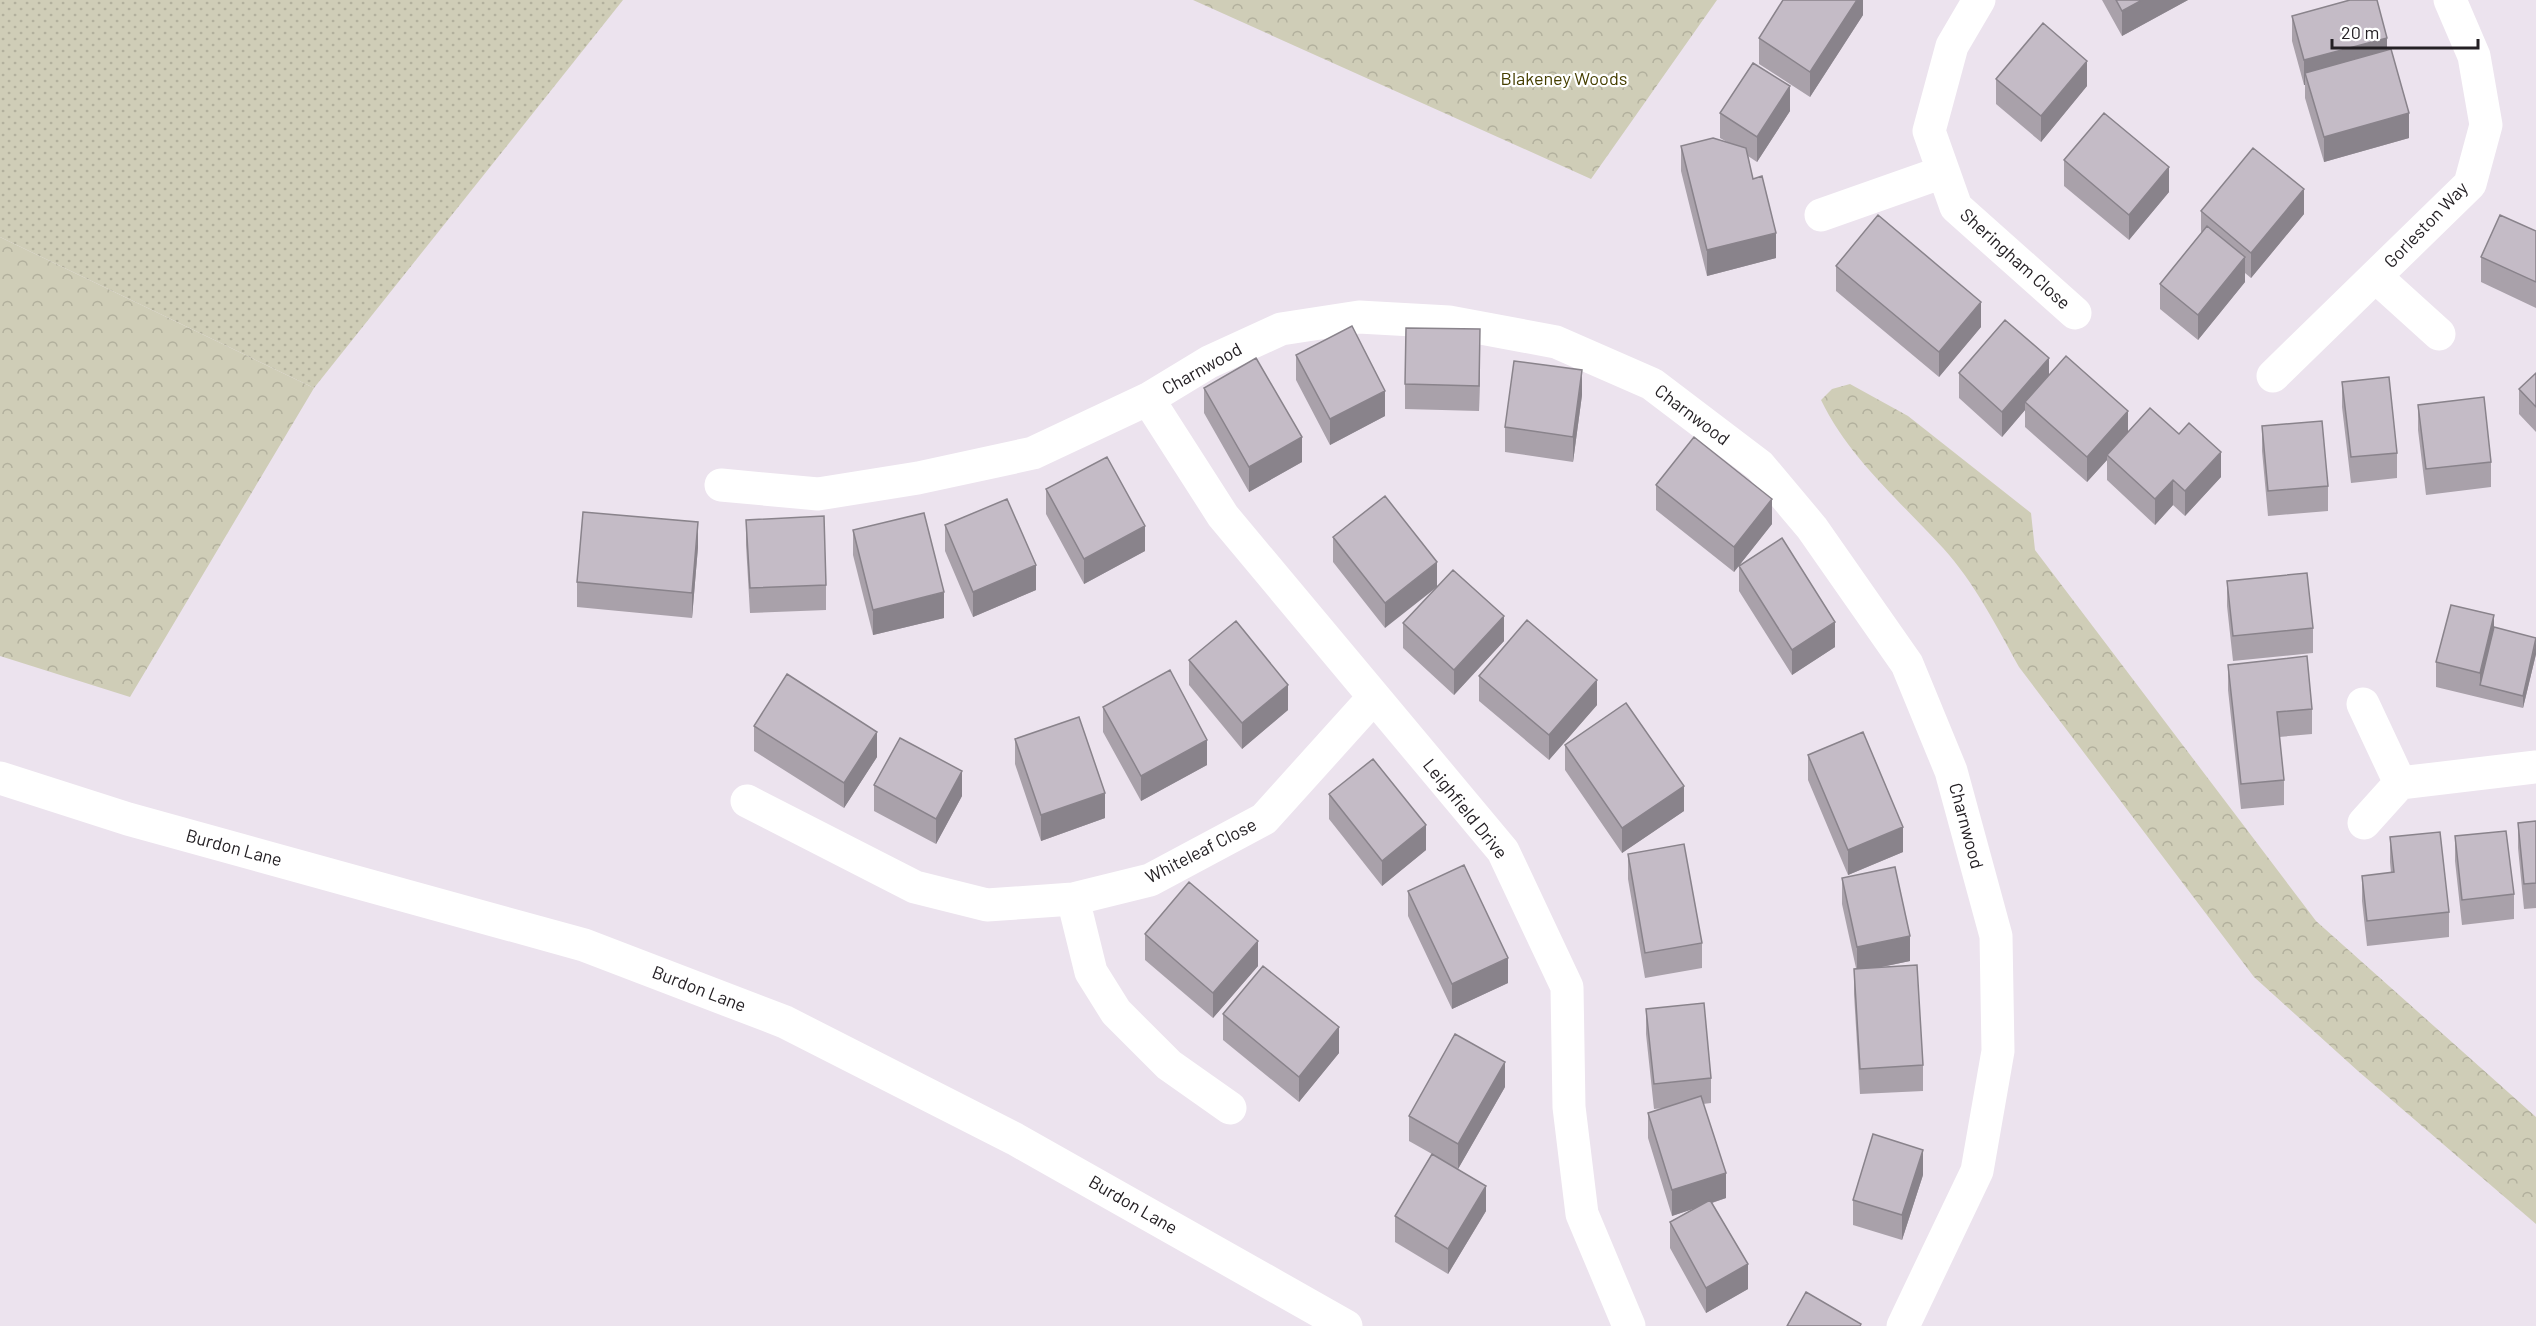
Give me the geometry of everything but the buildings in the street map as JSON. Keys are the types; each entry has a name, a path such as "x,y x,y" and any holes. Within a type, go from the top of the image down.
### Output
{"street":[{"name":"Sheringham Close","path":"1979,0 1952,46 1929,131 1956,207 2075,313"},
{"name":"Gorleston Way","path":"2273,376 2470,184 2486,125 2474,56 2450,0"},
{"path":"1821,215 1943,172"},
{"name":"Gorleston Way","path":"2376,277 2439,334"},
{"name":"Charnwood","path":"721,485 818,494 918,478 1033,453 1148,399 1209,362 1281,329 1359,317 1449,322 1556,342 1652,384 1760,466 1812,528 1907,664 1952,771 1996,936 1998,1051 1977,1171 1903,1326"},
{"name":"Leighfield Drive","path":"1148,399 1223,516 1503,851 1567,987 1569,1107 1582,1214 1629,1326"},
{"name":"Whiteleaf Close","path":"747,801 915,887 987,905 1073,899 1150,880 1264,819 1374,697"},
{"path":"2363,704 2400,783"},
{"path":"2364,823 2400,783 2536,768"},
{"name":"Burdon Lane","path":"0,778 128,819 584,945 785,1022 1015,1139 1346,1326"},
{"path":"1073,899 1090,972 1116,1012 1169,1065 1230,1108"}],"green space":[{"path":"0,0 623,0 314,388 0,237"},
{"name":"Blakeney Woods","path":"1193,0 1717,0 1591,179"},
{"path":"0,237 314,388 130,697 0,656"},
{"path":"1850,384 1908,416 2031,513 2035,550 2316,921 2536,1117 2536,1224 2358,1071 2254,977 2019,667 1965,575 1943,548 1876,478 1846,441 1821,400 1832,389"}]}
